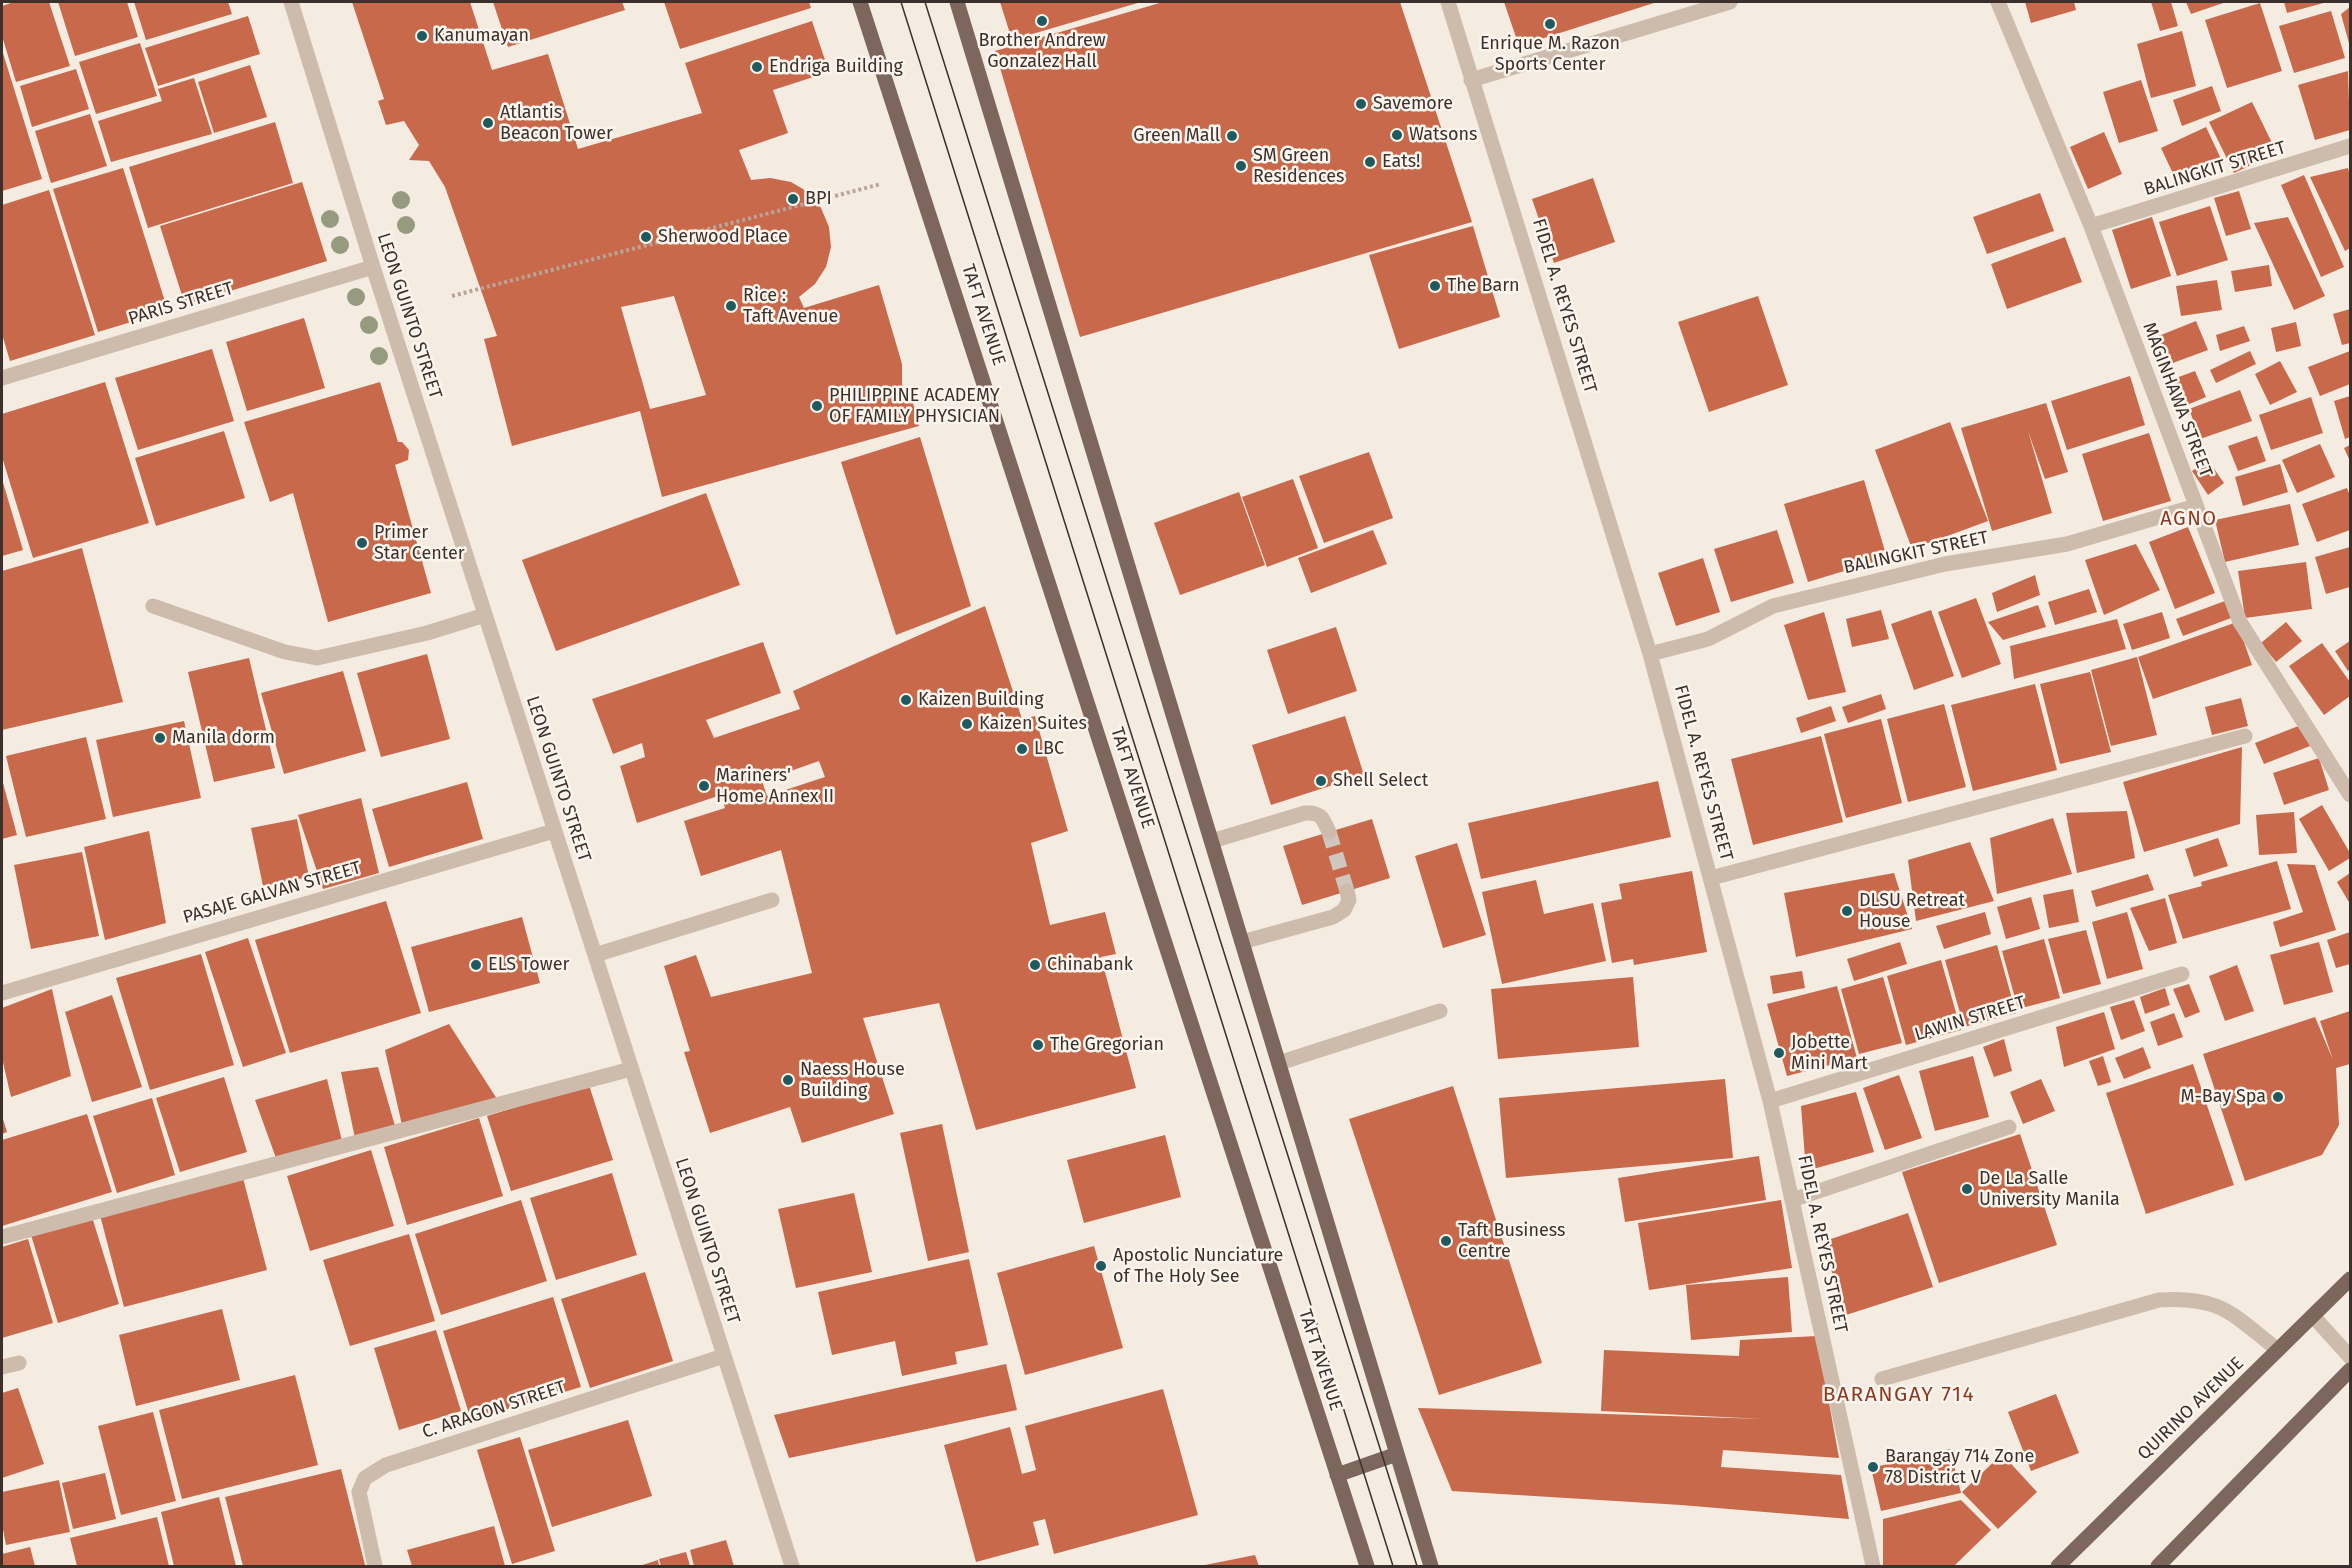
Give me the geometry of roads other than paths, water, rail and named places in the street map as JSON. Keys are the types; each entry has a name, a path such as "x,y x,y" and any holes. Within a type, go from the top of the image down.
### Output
{"main road":[{"name":"TAFT AVENUE","path":"860,2 1367,1566"},
{"path":"957,2 1431,1566"},
{"name":"QUIRINO AVENUE","path":"2058,1566 2350,1279"},
{"path":"2158,1566 2350,1370"},
{"path":"1337,1475 1397,1454"}],"street":[{"name":"LEON GUINTO STREET","path":"291,2 373,267 792,1566"},
{"name":"FIDEL A. REYES STREET","path":"1448,2 1542,299 1650,654 1711,878 1770,1101 1873,1566"},
{"path":"1471,80 1730,2"},
{"name":"MAGINHAWA STREET","path":"1998,2 2091,226 2240,622 2350,795"},
{"name":"BALINGKIT STREET","path":"2091,226 2350,146"},
{"name":"PARIS STREET","path":"2,378 373,267"},
{"name":"BALINGKIT STREET","path":"1650,654 1708,639 1773,606 1945,564 2067,544 2196,506"},
{"path":"153,606 285,652 317,658 427,633 485,615"},
{"path":"1711,878 2245,736"},
{"path":"1212,842 1315,812 1323,816 1329,832"},
{"name":"PASAJE GALVAN STREET","path":"2,993 554,831"},
{"path":"1242,942 1333,917 1344,910 1349,900 1347,891"},
{"path":"595,955 772,900"},
{"name":"LAWIN STREET","path":"1770,1101 2182,974"},
{"path":"1279,1063 1440,1011"},
{"path":"2,1237 631,1069"},
{"path":"1792,1200 2009,1127"},
{"path":"1882,1379 2158,1299 2189,1298 2221,1306 2278,1350"},
{"path":"2313,1316 2350,1357"},
{"name":"C. ARAGON STREET","path":"375,1566 359,1492 365,1478 379,1469 724,1356"},
{"path":"2,1367 19,1363"}],"tunnel":[{"path":"1329,832 1347,891"}],"tram line":[{"path":"901,2 1393,1566"},
{"path":"925,2 1417,1566"}],"place":[{"name":"Brother Andrew Gonzalez Hall","path":"1042,21"},
{"name":"Enrique M. Razon Sports Center","path":"1550,24"},
{"name":"Kanumayan","path":"422,36"},
{"name":"Endriga Building","path":"757,67"},
{"name":"Savemore","path":"1361,104"},
{"name":"Atlantis Beacon Tower","path":"488,123"},
{"name":"Watsons","path":"1397,135"},
{"name":"Green Mall","path":"1232,136"},
{"name":"Eats!","path":"1370,162"},
{"name":"SM Green Residences","path":"1241,166"},
{"name":"BPI","path":"793,199"},
{"name":"Sherwood Place","path":"646,237"},
{"name":"The Barn","path":"1435,286"},
{"name":"Rice : Taft Avenue","path":"731,306"},
{"name":"PHILIPPINE ACADEMY OF FAMILY PHYSICIAN","path":"817,406"},
{"name":"Primer Star Center","path":"362,543"},
{"name":"Kaizen Building","path":"906,700"},
{"name":"Kaizen Suites","path":"967,724"},
{"name":"Manila dorm","path":"160,738"},
{"name":"LBC","path":"1022,749"},
{"name":"Shell Select","path":"1321,781"},
{"name":"Mariners' Home Annex II","path":"704,786"},
{"name":"DLSU Retreat House","path":"1847,911"},
{"name":"ELS Tower","path":"476,965"},
{"name":"Chinabank","path":"1035,965"},
{"name":"The Gregorian","path":"1038,1045"},
{"name":"Jobette Mini Mart","path":"1779,1053"},
{"name":"Naess House Building","path":"788,1080"},
{"name":"M-Bay Spa","path":"2278,1097"},
{"name":"De La Salle University Manila","path":"1967,1189"},
{"name":"Taft Business Centre","path":"1446,1241"},
{"name":"Apostolic Nunciature of The Holy See","path":"1101,1266"},
{"name":"Barangay 714 Zone 78 District V","path":"1873,1467"}],"district":[{"name":"AGNO","path":"2189,519"},
{"name":"BARANGAY 714","path":"1899,1395"}]}
